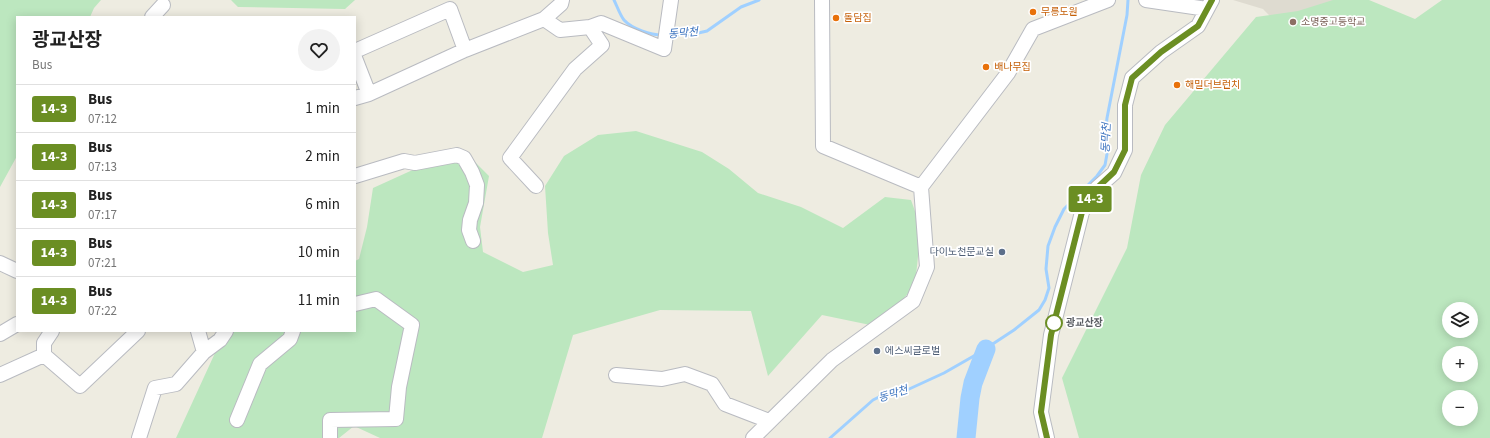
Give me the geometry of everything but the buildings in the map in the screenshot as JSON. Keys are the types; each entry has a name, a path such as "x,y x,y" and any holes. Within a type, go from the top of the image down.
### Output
{"street":[{"path":"356,98 369,94 465,50 544,19 561,4 562,0"},
{"path":"544,19 560,30 590,27 601,23 664,49 671,0"},
{"path":"822,0 823,146 921,187"},
{"path":"753,438 832,360 913,301 927,267 921,187 1008,73 1033,29 1108,0"},
{"path":"1047,438 1041,412 1051,335 1082,212 1097,188 1114,172 1125,150 1125,105 1132,78 1161,52 1198,26 1209,4 1146,0"},
{"path":"153,16 163,5"},
{"path":"356,51 450,9 465,50"},
{"path":"536,186 510,158 575,69 602,45 590,27"},
{"path":"356,61 369,94"},
{"path":"356,176 404,161 415,163 457,155 464,158 477,185 476,203 469,230 473,241"},
{"path":"0,263 16,271"},
{"path":"330,438 330,420 396,419 399,387 412,325 376,299 356,304"},
{"path":"0,334 16,325"},
{"path":"51,332 44,343 44,355 80,386 137,332"},
{"path":"198,332 204,352"},
{"path":"139,438 155,388 176,384 204,352 220,340 225,332"},
{"path":"237,420 260,364 290,338 293,332"},
{"path":"0,375 44,355"},
{"path":"616,375 662,379 685,374 712,384 725,404 769,421"}],"shaded area":[{"name":"소명중고등학교","path":"1233,0 1338,0 1289,35 1263,9"}],"green space":[{"path":"0,0 101,0 94,8 90,16 16,16 16,158 0,187"},
{"path":"231,0 355,0 345,9 238,7"},
{"path":"1333,0 1369,0 1415,19 1442,0 1490,0 1490,438 1079,438 1062,378 1127,248 1141,175 1165,125 1256,17 1298,11"},
{"path":"636,131 702,152 729,169 758,193 801,207 843,228 885,197 911,200 921,228 915,285 880,327 822,315 768,376 751,311 660,310 573,335 542,438 380,438 354,426 339,438 176,438 215,353 232,332 356,332 356,260 359,259 367,227 373,188 428,163 475,162 489,176 480,227 483,252 523,272 553,265 548,233 545,186 564,156 598,135"}],"waterway":[{"name":"동막천","path":"614,0 621,16 627,23 642,31 662,35"},
{"name":"동막천","path":"670,35 694,34 707,31 741,7 759,0"},
{"name":"동막천","path":"830,438 873,400 885,394 907,390 944,373 979,353 1014,330 1039,310 1045,300 1049,288 1046,269 1048,246 1055,227 1064,209 1097,176 1105,165 1107,154 1105,137 1107,118 1127,15 1128,0"},
{"name":"동막천","path":"966,438 973,383 986,349"}],"bus line":[{"name":"14-3","path":"1047,438 1041,412 1051,335 1082,212 1097,188 1114,172 1125,150 1125,105 1132,78 1161,52 1198,26 1212,0"}],"place":[{"name":"무릉도원","path":"1033,12"},
{"name":"돌담집","path":"836,18"},
{"name":"소명중고등학교","path":"1293,22"},
{"name":"배나무집","path":"986,67"},
{"name":"해밀더브런치","path":"1177,85"},
{"name":"다이노천문교실","path":"1002,252"},
{"name":"광교산장","path":"1054,323"},
{"name":"에스씨글로벌","path":"877,351"}]}
